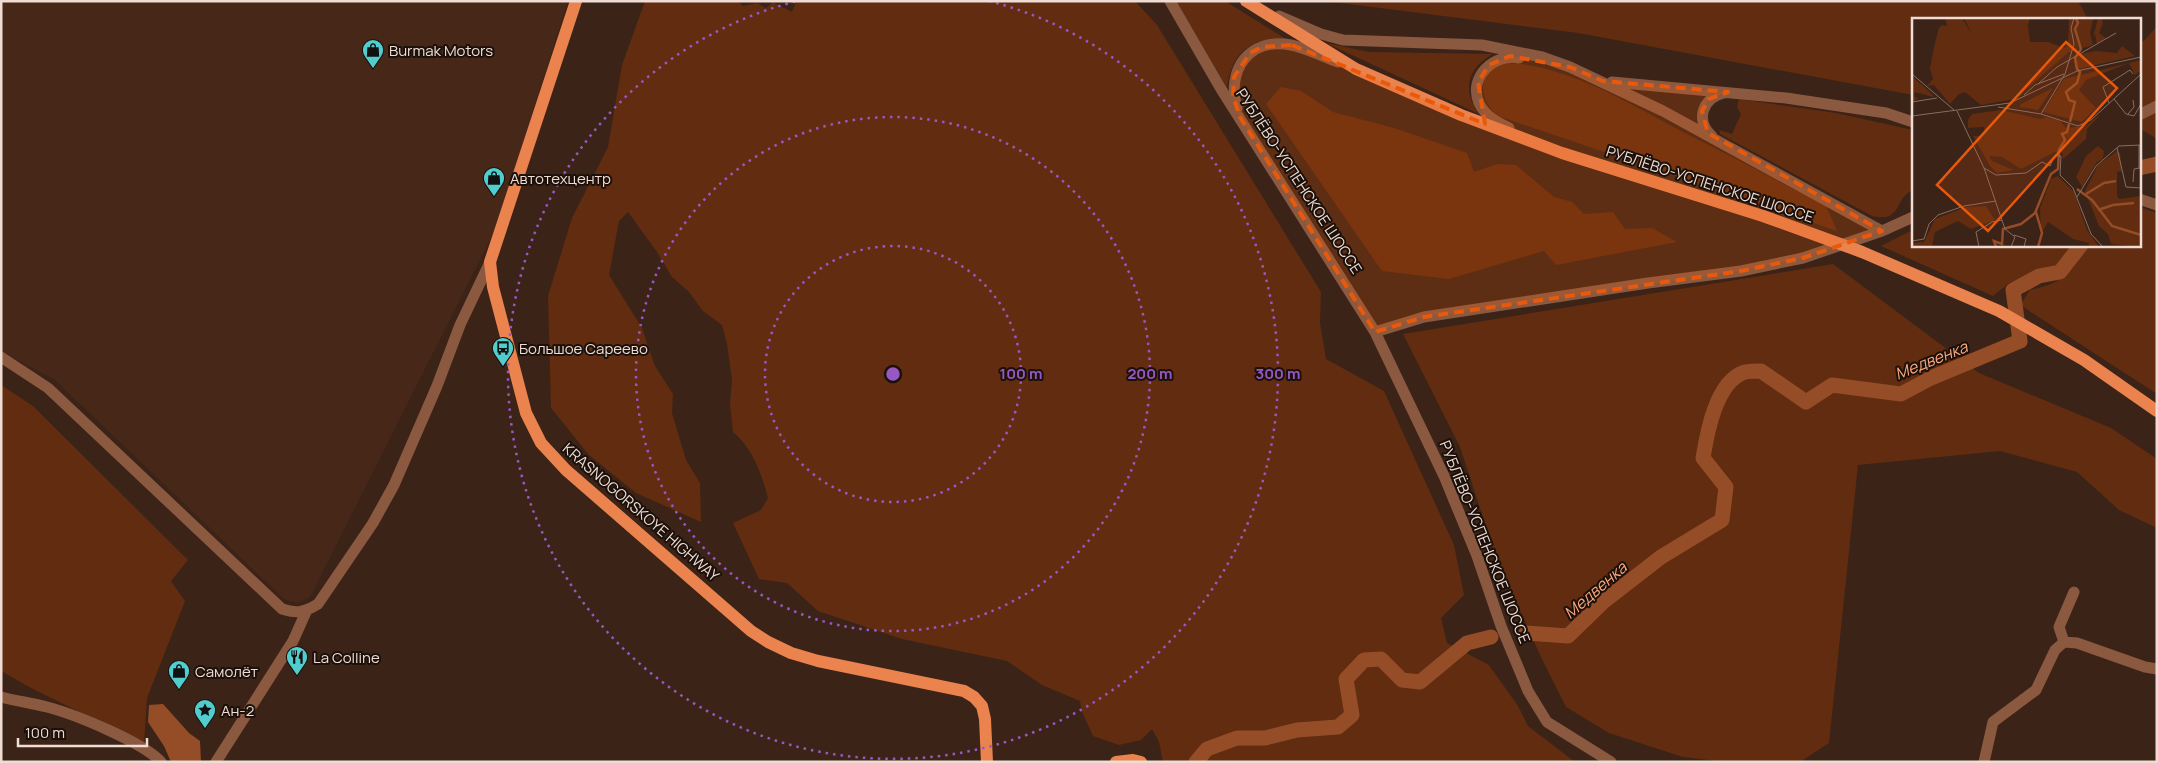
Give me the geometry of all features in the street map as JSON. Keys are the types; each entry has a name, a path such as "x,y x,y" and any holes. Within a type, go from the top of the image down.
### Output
{"main road":[{"name":"KRASNOGORSKOYE HIGHWAY","path":"576,1 490,262 494,287 526,413 538,438 547,451 751,631 768,642 791,653 818,661 951,687 974,697 982,706 985,719 987,762"},
{"name":"РУБЛЁВО-УСПЕНСКОЕ ШОССЕ","path":"1246,1 1356,69 1461,115 1562,153 1764,216 1862,252 1999,311 2084,360 2157,411"},
{"path":"1116,762 1133,760 1141,762"}],"street":[{"name":"РУБЛЁВО-УСПЕНСКОЕ ШОССЕ","path":"1170,1 1221,89 1375,332 1444,476 1477,556 1501,626 1528,691 1547,722 1611,762"},
{"path":"1251,1 1290,21 1321,34 1343,40 1360,42 1443,42 1482,45 1532,55 1570,67 1603,81 1718,141 1882,231"},
{"path":"1240,117 1234,96 1234,77 1241,63 1250,53 1262,47 1292,45 1356,69"},
{"path":"1562,153 1490,117 1480,104 1476,88 1484,70 1503,57 1510,56 1570,67"},
{"path":"1603,81 1786,98 1886,113 1912,122"},
{"path":"1718,141 1704,126 1701,118 1702,111 1709,99 1728,92"},
{"path":"2140,114 2157,106"},
{"path":"2140,199 2157,205"},
{"path":"1375,332 1424,317 1741,271 1803,258 1882,231 1912,217"},
{"path":"1,357 48,388 282,609 294,613 306,612 318,604 373,523 394,485 437,386 460,325 490,262"},
{"path":"2064,642 2060,627 2074,592"},
{"path":"216,762 294,641 306,612"},
{"path":"1984,762 1993,722 2036,690 2055,650 2064,642 2077,643 2145,667 2157,668"},
{"path":"1,698 48,707 107,730 153,752 161,762"}],"highlighted area":[{"path":"1292,45 1485,124 1478,82 1489,65 1510,56 1570,67 1603,81 1728,92 1709,99 1702,111 1708,133 1882,231 1803,258 1741,271 1424,317 1375,332 1240,117 1233,96 1234,77 1250,53 1262,47"}],"shaded area":[{"path":"1,1 568,1 495,230 310,597 298,603 284,599 55,380 1,351"},
{"path":"645,1 738,1 743,6 757,3 766,8 773,2 792,12 796,1 1135,1 1157,25 1321,292 1320,323 1326,359 1384,391 1454,545 1464,595 1441,618 1447,643 1489,665 1518,706 1528,726 1575,762 1163,762 1159,742 1152,729 1141,740 1119,745 1093,736 1082,712 1080,701 1042,685 1007,661 902,639 818,611 787,583 759,579 733,523 761,510 768,498 763,480 751,453 733,432 730,405 732,380 727,344 722,325 703,311 689,292 672,277 657,252 628,212 619,221 609,275 642,328 655,366 673,394 672,413 686,460 700,483 701,522 636,493 589,455 551,408 548,296 572,218 608,147 622,65"},
{"path":"1176,1 1225,1 1286,39 1263,41 1253,44 1245,50 1233,66 1227,88"},
{"path":"1325,1 2078,1 2087,18 1912,18 1912,95 1578,33"},
{"path":"2157,26 2157,139 2140,129 2140,40 2144,41"},
{"path":"1326,43 1369,52 1493,54 1477,66 1470,80 1470,96 1479,114"},
{"path":"1503,63 1526,65 1573,77 1619,98 1826,206 1837,231 1498,116 1489,107 1483,89 1486,77 1490,71"},
{"path":"1281,87 1301,91 1333,112 1394,128 1467,153 1474,172 1497,164 1516,165 1554,197 1572,202 1584,214 1613,212 1625,229 1652,228 1677,242 1556,265 1544,251 1449,279 1382,271 1266,104"},
{"path":"1739,99 1836,113 1912,130 1912,191 1889,216 1872,216 1720,134 1719,130 1732,134 1741,114 1737,107"},
{"path":"2140,207 2157,213 2157,394 2020,305 2030,290 2059,280 2075,263 2086,246 2140,246"},
{"path":"1912,230 1912,246 2072,246 2061,265 2009,283 1993,296 1881,246"},
{"path":"1833,264 1979,373 2111,428 2157,459 2157,528 2119,510 2077,472 2000,451 1858,465 1829,743 1800,762 1725,762 1683,757 1609,733 1566,707 1541,657 1495,554 1460,447 1403,334"},
{"path":"1,385 33,406 188,560 171,581 185,601 147,698 144,744 31,688 1,671"},
{"path":"163,704 189,733 200,741 201,762 171,762 164,746 148,722 149,705"}],"waterway":[{"name":"Медвенка","path":"2140,168 2157,164"},
{"name":"Медвенка","path":"1526,633 1568,636 1603,602 1661,557 1722,520 1726,487 1703,458 1710,422 1715,409 1720,397 1735,377 1745,372 1761,371 1806,402 1832,385 1901,394 1931,378 2020,341 2013,290 2039,276 2060,272 2080,246"},
{"name":"Медвенка","path":"1196,762 1207,749 1237,738 1265,738 1297,730 1338,727 1352,715 1346,679 1364,660 1381,659 1402,680 1420,682 1467,643 1491,637"}],"place":[{"name":"Burmak Motors","path":"373,69"},
{"name":"Автотехцентр","path":"494,197"},
{"name":"Большое Сареево","path":"503,367"},
{"name":"La Colline","path":"297,676"},
{"name":"Самолёт","path":"179,690"},
{"name":"Ан-2","path":"205,729"}]}
